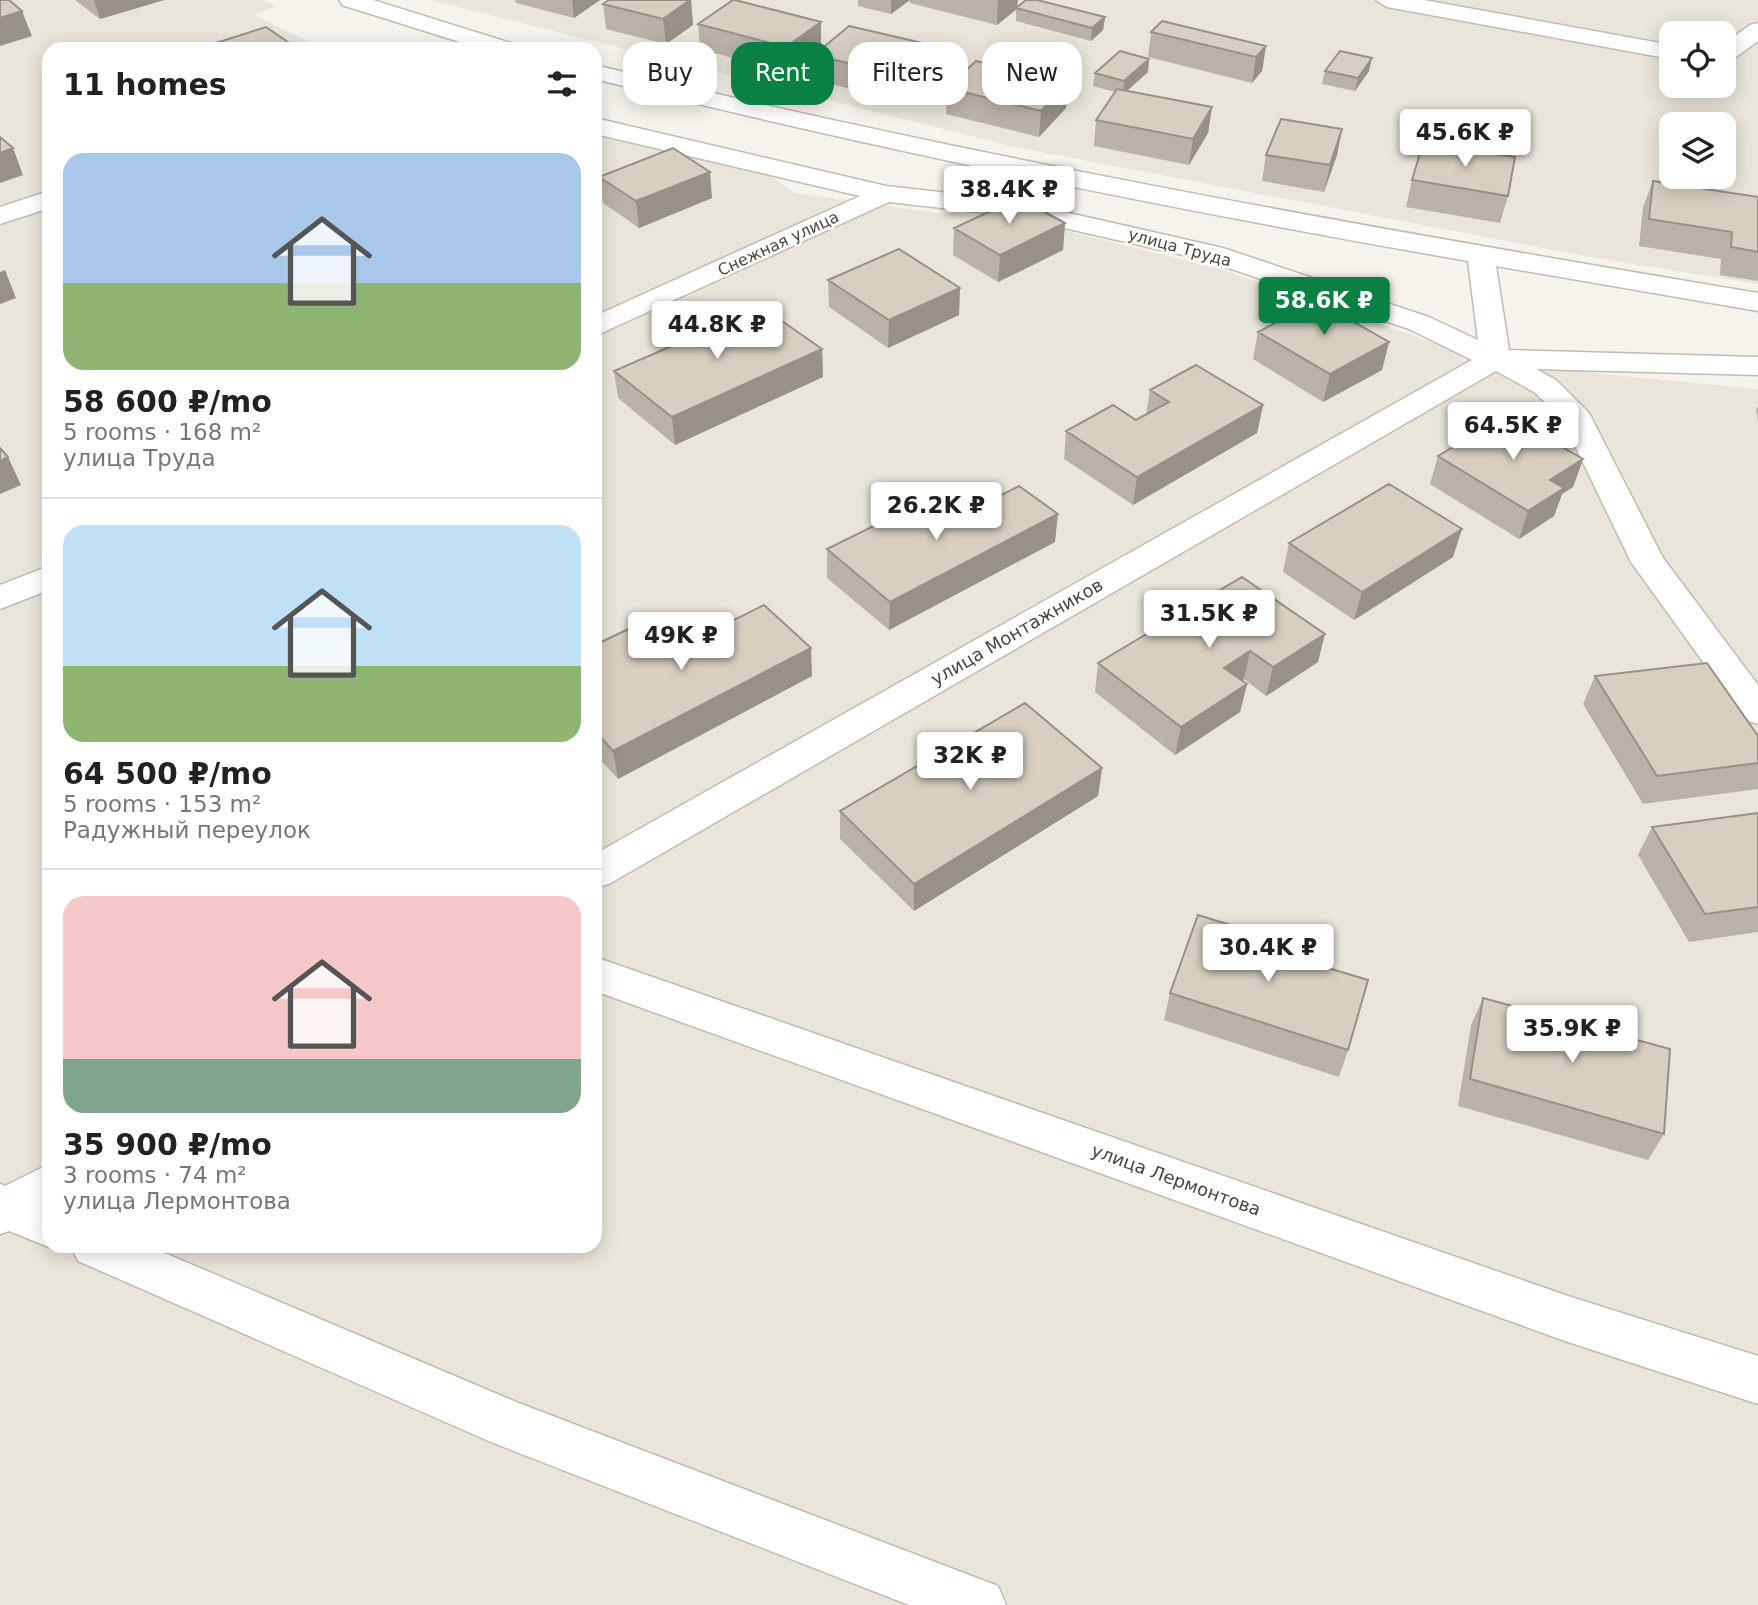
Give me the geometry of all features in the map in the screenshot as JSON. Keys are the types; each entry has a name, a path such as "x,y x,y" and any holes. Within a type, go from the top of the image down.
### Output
{"street":[{"path":"350,0 484,42"},
{"path":"1387,0 1659,50"},
{"path":"1736,46 1758,30"},
{"path":"602,74 916,149 1169,200 1758,302"},
{"name":"улица Труда","path":"602,128 886,194 1012,208 1213,254 1419,323 1494,359 1758,366"},
{"name":"Снежная улица","path":"602,324 886,194"},
{"path":"0,216 42,202"},
{"path":"1481,256 1494,359 1545,386 1574,413 1648,562 1758,710"},
{"name":"улица Монтажников","path":"602,869 1494,359"},
{"path":"0,598 42,580"},
{"name":"улица Лермонтова","path":"602,976 1568,1319 1758,1380"},
{"path":"14,1213 42,1191"},
{"path":"111,1253 509,1424 979,1605"}],"shaded area":[{"path":"0,0 263,0 276,6 254,15 309,42 42,42 42,1253 602,1253 602,138 771,176 794,193 945,214 1003,215 1220,269 1441,345 1602,374 1758,389 1758,1605 0,1605"},
{"path":"430,0 1758,0 1758,284 1590,257 1015,147 834,102 834,42 731,42 731,76 717,72 717,42 623,42 623,48"}],"building":[{"path":"0,0 9,0 22,11 0,18"},
{"path":"609,0 690,0 663,19 603,4"},
{"path":"733,0 821,22 793,42 767,42 698,24"},
{"path":"1026,0 1037,0 1105,17 1092,28 1016,8"},
{"path":"1162,21 1266,46 1256,57 1151,32"},
{"path":"849,26 918,42 848,42 848,63 834,60 834,42 830,42"},
{"path":"266,27 288,42 219,42"},
{"path":"1120,51 1149,59 1124,81 1095,73"},
{"path":"1340,51 1372,58 1358,78 1325,71"},
{"path":"976,61 982,62 982,97 968,93 968,68"},
{"path":"1117,89 1212,107 1193,139 1096,120"},
{"path":"1016,105 1047,105 1041,111"},
{"path":"1281,119 1342,129 1330,165 1266,155"},
{"path":"0,137 13,148 0,153"},
{"path":"1423,143 1515,157 1508,196 1412,180"},
{"path":"673,148 710,172 636,201 602,179 602,176"},
{"path":"1653,181 1659,182 1659,189 1706,189 1758,197 1758,252 1731,247 1732,232 1649,219"},
{"path":"1019,198 1065,223 1000,255 954,228"},
{"path":"899,249 960,288 889,320 828,280"},
{"path":"1317,301 1389,342 1330,374 1258,332"},
{"path":"762,307 822,349 672,417 614,371"},
{"path":"1196,365 1263,405 1137,477 1066,431 1113,405 1136,420 1169,402 1150,390"},
{"path":"1507,415 1583,459 1550,480 1564,488 1528,511 1438,456"},
{"path":"0,448 8,457 0,461"},
{"path":"1389,484 1462,529 1362,592 1289,543"},
{"path":"1019,486 1058,514 890,602 827,549 910,508 936,528"},
{"path":"1242,577 1325,634 1273,667 1250,651 1224,668 1247,684 1181,727 1098,663"},
{"path":"764,605 811,648 613,751 602,739 602,642 643,622 672,651"},
{"path":"1707,663 1758,736 1758,763 1657,776 1595,676"},
{"path":"1025,703 1102,768 914,884 840,811"},
{"path":"1758,813 1758,907 1705,914 1652,827"},
{"path":"1198,915 1282,941 1278,953 1368,980 1348,1050 1170,993"},
{"path":"1483,998 1670,1049 1664,1134 1470,1079"}]}
